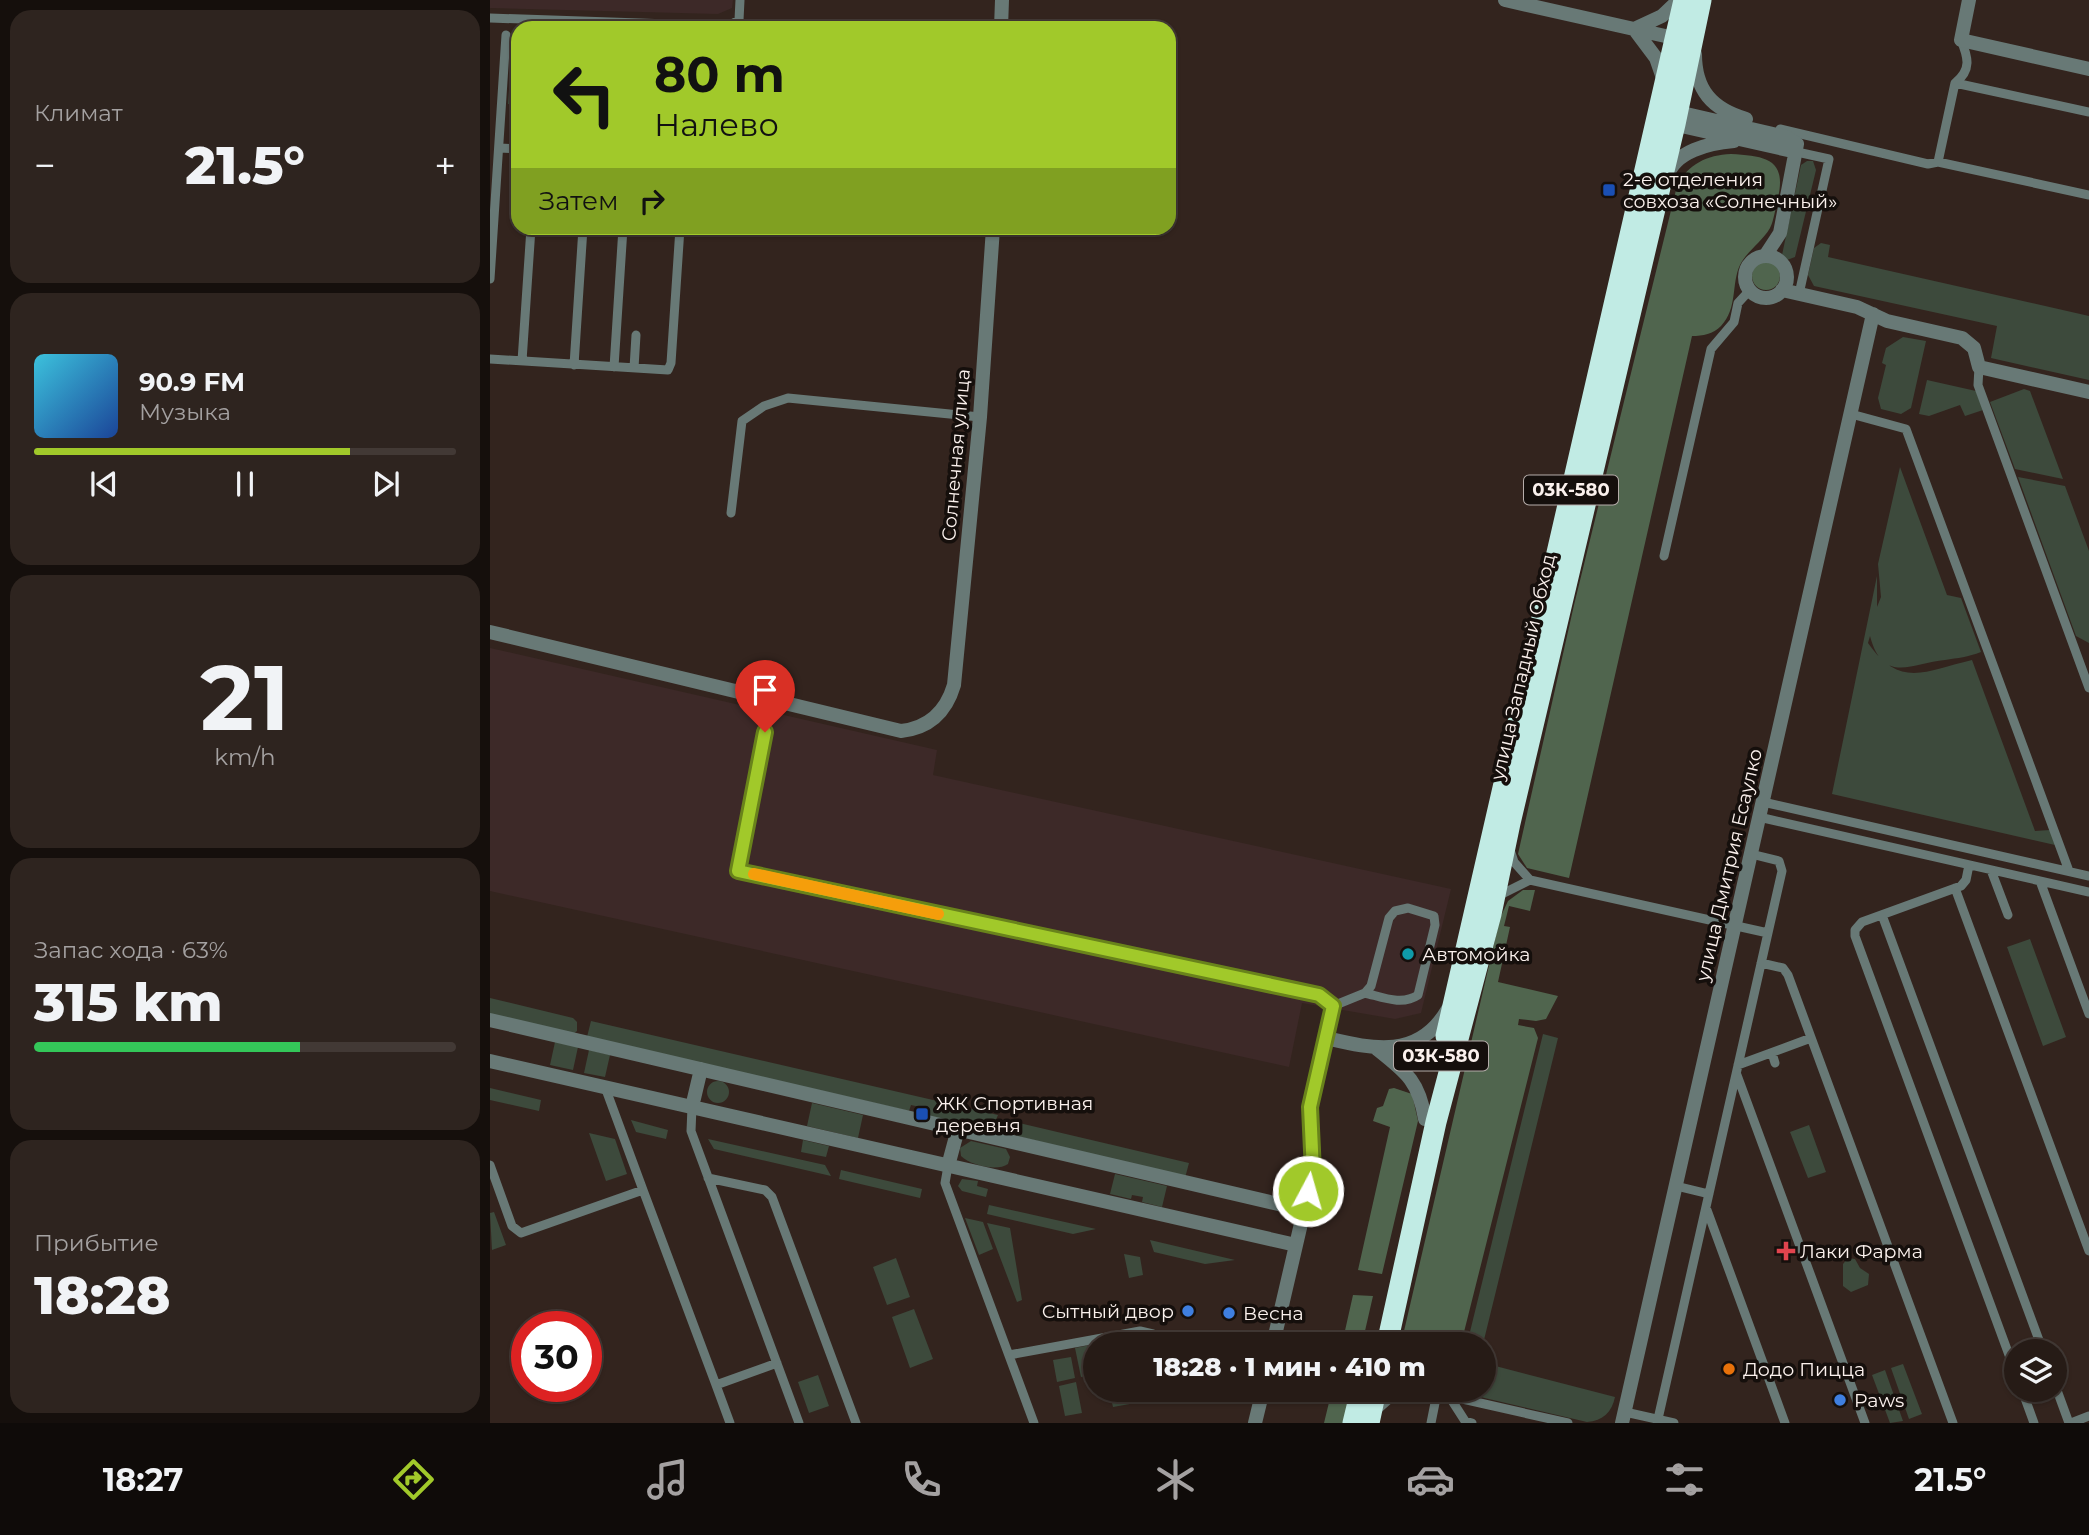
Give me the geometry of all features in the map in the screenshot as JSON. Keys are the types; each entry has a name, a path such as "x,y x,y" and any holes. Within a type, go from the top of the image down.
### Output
{"highway":[{"name":"улица Западный Обход","path":"1681,0 1687,35"},
{"name":"улица Западный Обход","path":"1386,1332 1425,1119 1667,111 1687,35 1701,0"},
{"name":"улица Западный Обход","path":"1387,1332 1436,1122 1494,900 1506,838 1655,204 1667,111"},
{"path":"1362,1402 1364,1422"},
{"path":"1364,1422 1372,1402"}],"street":[{"path":"1001,21 1002,0"},
{"path":"1505,0 1531,3 1633,29 1687,35 1695,66 1709,98 1720,110 1771,127 1797,144 1780,233 1765,256"},
{"path":"1633,29 1662,16 1681,0"},
{"path":"1969,0 1961,40 2089,69"},
{"path":"1633,29 1656,58 1667,111"},
{"path":"1667,111 1786,137"},
{"path":"1667,111 1743,141 1797,152"},
{"path":"1655,204 1675,162 1705,145 1743,141"},
{"name":"Солнечная улица","path":"490,632 901,731 916,729 930,722 949,701 954,685 980,417 993,235"},
{"path":"1782,290 1786,271 1778,259 1765,256 1753,260 1746,271 1750,290 1756,295 1770,297 1782,290 1857,307 1887,321 1962,338 1973,348 1979,366 2089,392"},
{"name":"улица Дмитрия Есаулко","path":"1624,1418 1873,314"},
{"path":"1276,1332 1313,1172 1310,1107 1326,1038 1377,1049 1422,1039 1440,1022 1457,993"},
{"path":"490,1020 1304,1210"},
{"path":"1377,1049 1408,1073 1421,1097 1425,1119"},
{"path":"490,1061 1296,1245"},
{"path":"692,1107 701,1069"},
{"path":"948,1166 958,1129"},
{"path":"1255,1423 1260,1402"}],"lane":[{"path":"737,21 740,0"},
{"path":"490,18 569,21"},
{"path":"490,279 506,35"},
{"path":"1938,162 1955,83 1965,75 1969,58 1961,40"},
{"path":"1955,83 2089,111"},
{"path":"1771,127 1927,164 1938,162 2089,195"},
{"path":"499,148 511,149"},
{"path":"1797,152 1829,159 1798,294"},
{"path":"522,361 531,235"},
{"path":"574,365 583,235"},
{"path":"614,367 623,235"},
{"path":"490,359 664,370 670,367 679,235"},
{"path":"1664,556 1711,349 1734,322 1738,303 1750,290"},
{"path":"634,368 636,335"},
{"path":"1979,366 1978,385 2089,688"},
{"path":"731,513 743,421 764,406 789,398 980,417"},
{"path":"1851,414 1906,429 2069,871"},
{"path":"765,732 738,871 1319,995 1333,1006"},
{"path":"1763,802 2089,876"},
{"path":"1759,817 2089,892"},
{"path":"1506,838 1514,862 1530,880"},
{"path":"1658,1419 1782,866 1774,859 1751,854"},
{"path":"1969,865 1964,883 1857,925 1855,936 2004,1341"},
{"path":"1991,870 2008,915"},
{"path":"1494,900 1502,892 1530,880 1768,933"},
{"path":"2040,881 2089,1014"},
{"path":"1955,888 2089,1251"},
{"path":"1333,1006 1365,993 1371,986 1389,918 1395,911 1408,908 1434,916 1435,925 1418,995 1411,1000 1399,1001 1365,993"},
{"path":"1882,915 2039,1339"},
{"path":"1761,963 1786,971 1953,1423"},
{"path":"1326,1038 1333,1006"},
{"path":"1737,1069 1811,1038"},
{"path":"1772,1053 1775,1063"},
{"path":"1737,1069 1865,1423"},
{"path":"605,1087 730,1423"},
{"path":"692,1107 691,1131 799,1423"},
{"path":"490,1165 512,1226 521,1233 643,1190"},
{"path":"948,1166 945,1183 1034,1423"},
{"path":"708,1178 765,1190 772,1197 856,1423"},
{"path":"1676,1186 1709,1194"},
{"path":"1706,1208 1785,1423"},
{"path":"1009,1354 1083,1341"},
{"path":"716,1385 777,1363"},
{"path":"1364,1422 1386,1402"},
{"path":"1431,1423 1435,1402"},
{"path":"1453,1402 1465,1422 1472,1423"},
{"path":"1475,1402 1568,1423"},
{"path":"2026,1402 2034,1423"},
{"path":"2062,1402 2070,1423 2089,1416"},
{"path":"1624,1418 1658,1419 1674,1423"}],"shaded area":[{"path":"490,0 733,0 732,8 718,14 490,8"},
{"path":"490,648 937,750 933,775 1451,889 1421,1013 1395,1019 1302,1003 1289,1067 490,891"}],"green space":[{"path":"511,60 511,104 508,104"},
{"path":"1731,154 1765,159 1777,169 1780,188 1772,222 1767,233 1740,265 1730,312 1726,319 1711,333 1692,336 1569,878 1527,868 1518,854 1574,605 1677,186 1681,178 1699,162 1714,156"},
{"path":"1813,161 1816,170 1795,257 1787,260 1782,255 1801,165"},
{"path":"1821,243 1830,245 1828,257 2089,316 2089,380 1991,358 1997,326 1814,286 1808,275 1814,248"},
{"path":"1766,262 1776,266 1780,276 1776,286 1766,290 1756,286 1752,276 1756,266"},
{"path":"1903,337 1926,341 1911,408 1901,414 1881,409 1878,398 1886,365 1882,363 1886,348"},
{"path":"1927,380 1976,391 1983,410 1965,416 1960,405 1929,416 1919,414"},
{"path":"2024,389 2030,391 2063,479 2015,469 1990,402"},
{"path":"1900,467 1947,595 1961,598 1981,652 1910,667 1889,665 1914,673 1972,660 2035,831 2050,830 2055,845 1832,794 1877,576 1877,607 1881,597 1878,564","holes":["1870,636 1876,651 1881,658 1868,643"]},
{"path":"2018,477 2065,486 2089,551 2089,643 2076,636"},
{"path":"1523,890 1535,890 1530,911 1509,906 1504,926 1510,927 1498,982 1558,996 1546,1019 1519,1019 1518,1025 1534,1028 1538,1038 1464,1332 1404,1332 1500,918 1508,901"},
{"path":"2030,939 2066,1037 2043,1046 2007,947"},
{"path":"490,998 573,1018 577,1022 577,1031 573,1034 490,1017"},
{"path":"591,1021 998,1115 993,1127 986,1128 928,1116 929,1109 911,1105 909,1111 587,1037"},
{"path":"1543,1034 1558,1038 1486,1332 1470,1332"},
{"path":"555,1042 578,1047 573,1070 550,1065"},
{"path":"589,1050 610,1055 605,1077 584,1073"},
{"path":"718,1081 726,1084 729,1092 726,1100 718,1103 710,1100 707,1092 710,1084"},
{"path":"490,1088 541,1100 539,1111 490,1100"},
{"path":"1389,1089 1412,1094 1418,1121 1382,1274 1358,1270 1390,1127 1373,1121 1377,1108 1383,1106"},
{"path":"812,1103 863,1115 858,1138 807,1126"},
{"path":"631,1120 668,1130 666,1139 636,1132"},
{"path":"1015,1122 1189,1163 1185,1178 1017,1136 1013,1127"},
{"path":"1809,1125 1826,1172 1808,1178 1790,1132"},
{"path":"589,1133 615,1139 627,1174 606,1181"},
{"path":"708,1139 825,1165 831,1176 714,1149"},
{"path":"803,1140 829,1146 826,1157 801,1152"},
{"path":"971,1141 1006,1149 1010,1157 1008,1164 991,1167 977,1165 965,1159 961,1156 960,1148"},
{"path":"841,1170 922,1189 920,1198 839,1179"},
{"path":"1115,1174 1167,1186 1162,1207 1142,1202 1143,1197 1132,1195 1131,1199 1110,1194"},
{"path":"962,1179 978,1181 977,1186 988,1189 986,1197 962,1191 958,1186"},
{"path":"989,1205 1096,1229 1073,1234 987,1214"},
{"path":"494,1212 506,1245 492,1250 490,1213"},
{"path":"965,1218 983,1222 993,1249 979,1255"},
{"path":"987,1223 1010,1228 1022,1300 1017,1302"},
{"path":"1150,1240 1235,1260 1205,1264 1154,1252"},
{"path":"1124,1254 1140,1257 1143,1275 1129,1278"},
{"path":"896,1258 910,1297 887,1305 873,1267"},
{"path":"1848,1258 1855,1259 1860,1268 1869,1274 1868,1285 1851,1292 1843,1286 1843,1264"},
{"path":"1353,1295 1373,1296 1365,1332 1345,1332"},
{"path":"914,1309 933,1359 910,1368 892,1317"},
{"path":"1083,1346 1083,1377 1081,1377 1075,1348"},
{"path":"1071,1357 1075,1378 1057,1382 1053,1360"},
{"path":"1903,1364 1922,1414 1909,1419 1891,1368"},
{"path":"1496,1366 1615,1397 1609,1411 1602,1418 1587,1422 1496,1401"},
{"path":"1885,1370 1903,1421 1890,1423 1872,1375"},
{"path":"818,1375 829,1406 809,1413 798,1382"},
{"path":"1076,1382 1082,1413 1065,1416 1059,1386"},
{"path":"1112,1402 1141,1402 1113,1407"},
{"path":"1329,1402 1348,1402 1344,1423 1324,1423"}],"slow traffic":[{"path":"754,874 938,914"}],"place":[{"name":"2-е отделения совхоза «Солнечный»","path":"1609,190"},
{"name":"Автомойка","path":"1408,954"},
{"name":"ЖК Спортивная деревня","path":"922,1114"},
{"name":"Лаки Фарма","path":"1786,1251"},
{"name":"Сытный двор","path":"1188,1311"},
{"name":"Весна","path":"1229,1313"},
{"name":"Додо Пицца","path":"1729,1369"},
{"name":"Paws","path":"1840,1400"}],"route":[{"path":"765,732 738,871 1319,995 1333,1006 1310,1107 1313,1172 1308,1191"}]}
